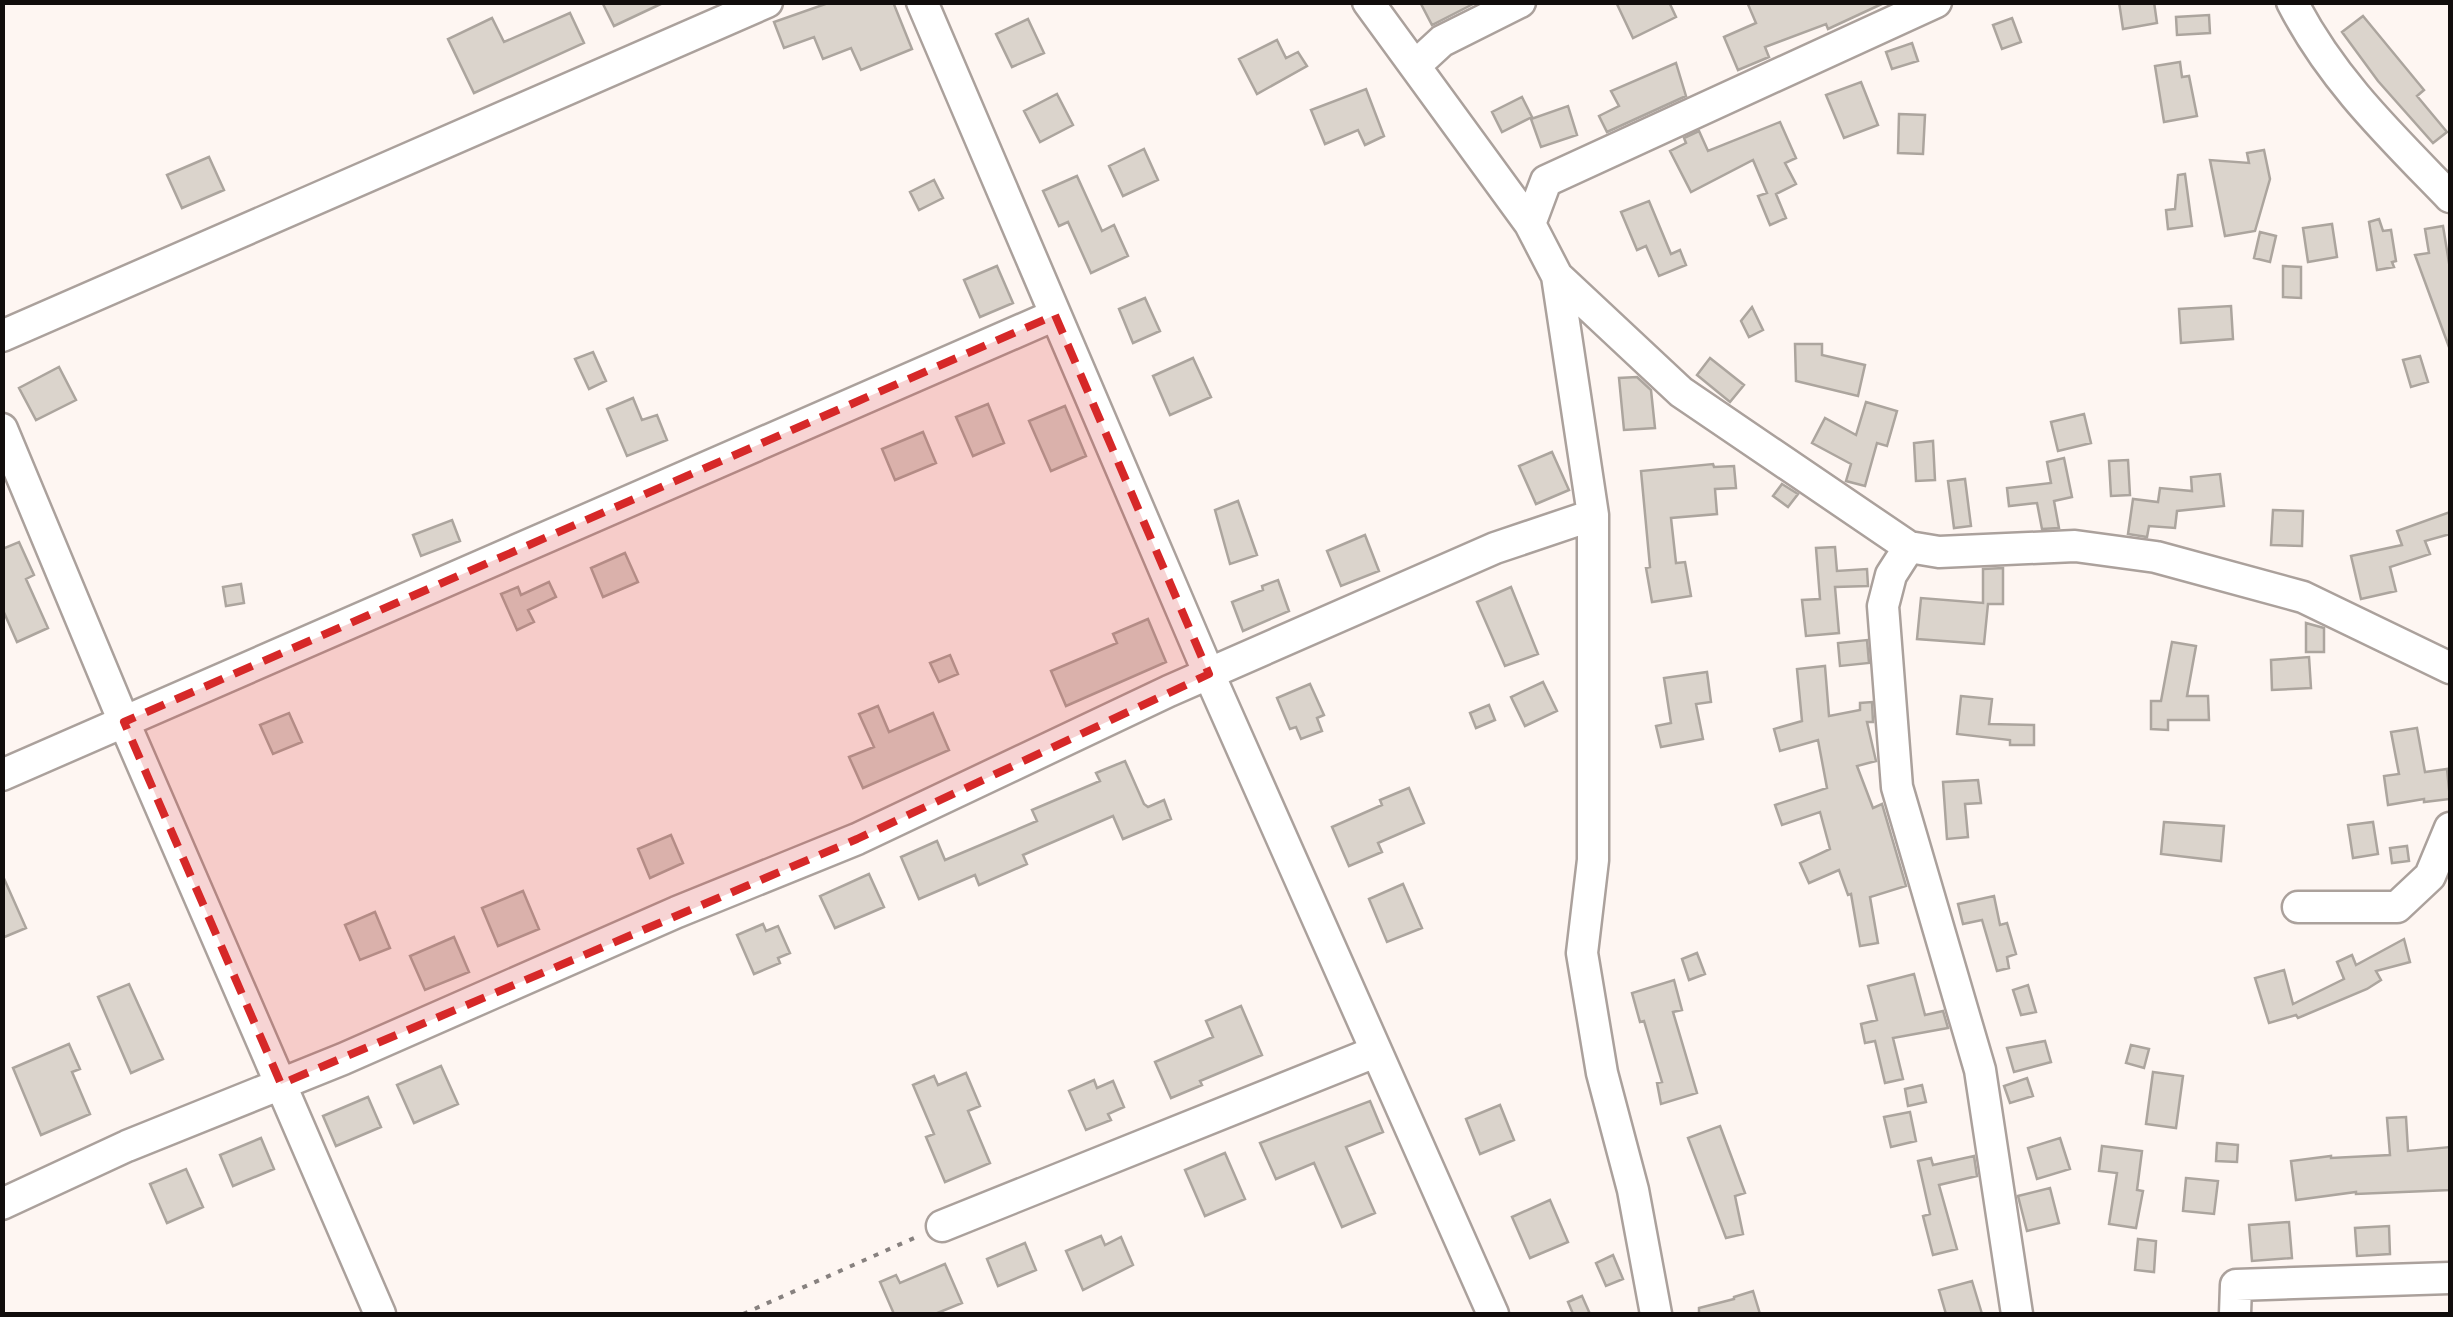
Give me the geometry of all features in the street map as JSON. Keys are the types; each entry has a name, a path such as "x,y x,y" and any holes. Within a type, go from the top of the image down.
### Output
{"street":[{"path":"2,336 767,2"},
{"path":"922,2 1209,674 1493,1314"},
{"path":"1368,2 1530,224 1558,276 1682,392 1909,546 1939,552 2076,546 2156,556 2303,596 2450,668"},
{"path":"1416,65 1442,41 1520,2"},
{"path":"1530,224 1546,181 1936,2"},
{"path":"2292,2 2334,73 2450,196"},
{"path":"1558,276 1593,515 1593,860 1582,953 1602,1073 1632,1190 1656,1314"},
{"path":"2,776 1055,314"},
{"path":"2,430 380,1314"},
{"path":"2,1204 127,1146 856,839 1209,674 1495,548 1593,515"},
{"path":"1909,546 1891,575 1882,606 1897,788 1980,1070 2017,1314"},
{"path":"2298,907 2397,907 2430,876 2450,828"},
{"path":"942,1226 1375,1052"},
{"path":"2235,1314 2236,1284 2450,1278"}],"path":[{"path":"743,1314 942,1226"}],"highlighted area":[{"path":"1055,315 1209,674 857,839 281,1084 124,722"}],"building":[{"path":"602,2 665,2 614,26"},
{"path":"831,2 893,2 912,49 861,70 851,48 823,59 814,37 784,48 774,22"},
{"path":"1420,2 1477,2 1432,25"},
{"path":"1616,2 1669,2 1676,17 1633,38"},
{"path":"1747,2 1886,2 1828,29 1826,24 1765,47 1769,57 1738,70 1724,37 1756,23"},
{"path":"2119,2 2154,2 2157,23 2123,29"},
{"path":"570,13 584,43 474,93 448,39 492,18 504,42"},
{"path":"2209,15 2210,33 2177,35 2176,17"},
{"path":"2363,16 2424,90 2417,96 2447,132 2433,143 2378,81 2342,32"},
{"path":"2012,18 2021,42 2002,49 1993,25"},
{"path":"1028,19 1044,53 1012,67 996,34"},
{"path":"1277,40 1286,58 1298,52 1307,66 1257,94 1239,59"},
{"path":"1912,43 1918,61 1892,69 1886,52"},
{"path":"2180,62 2182,77 2189,76 2197,116 2164,122 2155,66"},
{"path":"1676,63 1686,96 1607,132 1599,116 1619,106 1611,91"},
{"path":"1861,82 1878,125 1844,138 1826,95"},
{"path":"1366,89 1384,136 1365,145 1358,130 1325,144 1311,110"},
{"path":"1057,94 1073,125 1040,142 1024,111"},
{"path":"1522,97 1532,117 1502,132 1492,112"},
{"path":"1568,106 1577,135 1541,147 1531,119"},
{"path":"1899,114 1925,115 1923,154 1898,153"},
{"path":"1780,122 1796,158 1785,163 1796,184 1776,194 1786,218 1770,225 1758,196 1767,193 1753,160 1691,192 1670,151 1699,131 1708,151"},
{"path":"1144,149 1158,180 1123,196 1109,166"},
{"path":"2264,150 2270,179 2255,231 2225,236 2210,160 2249,163 2247,153"},
{"path":"209,157 224,190 182,208 167,175"},
{"path":"2185,174 2192,226 2168,229 2166,210 2175,209 2178,175"},
{"path":"1077,176 1102,231 1114,225 1128,256 1091,273 1068,222 1059,226 1043,191"},
{"path":"934,180 943,198 919,210 910,192"},
{"path":"1649,201 1671,254 1680,250 1686,265 1659,276 1646,246 1637,250 1621,212"},
{"path":"2379,219 2383,231 2391,230 2396,261 2392,262 2394,267 2377,270 2369,222"},
{"path":"2332,224 2337,257 2308,262 2303,228"},
{"path":"2443,226 2450,269 2449,347 2415,255 2429,253 2425,229"},
{"path":"2260,232 2276,236 2270,262 2254,258"},
{"path":"997,266 1013,303 980,317 964,280"},
{"path":"2283,266 2301,267 2301,298 2283,297"},
{"path":"1145,298 1160,331 1133,343 1119,309"},
{"path":"2231,306 2233,339 2181,343 2179,309"},
{"path":"1752,307 1763,330 1749,337 1741,321"},
{"path":"1795,344 1822,344 1822,355 1865,365 1858,396 1796,381"},
{"path":"593,352 606,381 589,389 575,359"},
{"path":"2420,356 2428,382 2411,387 2403,360"},
{"path":"1193,358 1211,397 1170,415 1153,376"},
{"path":"1710,358 1744,385 1730,402 1697,375"},
{"path":"59,367 76,400 36,420 19,388"},
{"path":"1637,377 1651,390 1655,428 1624,430 1619,378"},
{"path":"633,398 642,420 657,415 667,440 627,456 607,409"},
{"path":"1866,402 1897,411 1887,446 1877,443 1865,486 1846,481 1851,464 1812,443 1825,418 1856,435"},
{"path":"988,404 1004,443 973,456 956,417"},
{"path":"1065,406 1086,456 1051,471 1029,421"},
{"path":"2084,414 2091,443 2058,451 2051,422"},
{"path":"923,432 936,463 895,480 882,449"},
{"path":"1933,441 1935,480 1916,481 1914,443"},
{"path":"1552,452 1569,490 1536,504 1519,466"},
{"path":"2064,458 2072,497 2054,501 2059,528 2042,529 2037,503 2009,506 2007,488 2051,483 2047,462"},
{"path":"2128,460 2130,495 2111,496 2109,461"},
{"path":"1713,464 1734,466 1736,488 1715,489 1717,514 1671,518 1676,563 1685,562 1691,596 1652,602 1646,568 1650,567 1641,471"},
{"path":"2220,474 2224,506 2177,511 2175,528 2149,526 2147,537 2128,534 2133,499 2158,502 2160,488 2192,491 2191,477"},
{"path":"1965,479 1971,526 1954,528 1948,481"},
{"path":"1782,484 1798,494 1788,507 1773,496"},
{"path":"1238,501 1257,555 1230,564 1215,510"},
{"path":"2273,510 2303,511 2302,546 2271,545"},
{"path":"2450,512 2450,534 2425,541 2430,554 2390,567 2396,591 2361,599 2351,556 2402,545 2397,531"},
{"path":"452,520 460,541 421,556 413,535"},
{"path":"1365,535 1379,571 1341,586 1327,551"},
{"path":"19,542 34,575 26,579 48,628 17,642 2,608 2,549"},
{"path":"1835,547 1837,571 1867,569 1868,586 1835,587 1839,633 1806,636 1802,600 1820,599 1816,548"},
{"path":"625,553 638,582 603,597 591,568"},
{"path":"2003,568 2003,604 1988,604 1984,644 1917,639 1921,598 1983,603 1983,569"},
{"path":"1278,580 1289,611 1243,631 1232,602"},
{"path":"549,582 556,597 528,610 534,622 517,630 501,594 518,587 521,595"},
{"path":"241,584 244,603 226,606 223,587"},
{"path":"1511,587 1538,654 1505,666 1477,602"},
{"path":"1148,619 1166,662 1066,706 1051,671 1117,643 1113,634"},
{"path":"2306,623 2324,628 2324,652 2306,652"},
{"path":"1867,640 1869,663 1840,666 1838,643"},
{"path":"2172,642 2196,646 2187,696 2208,696 2209,720 2168,720 2168,730 2151,729 2151,701 2161,701"},
{"path":"950,655 958,674 939,682 930,663"},
{"path":"2309,657 2311,688 2272,690 2271,660"},
{"path":"1825,666 1829,716 1860,710 1860,703 1872,702 1873,722 1867,722 1876,761 1857,766 1873,808 1882,804 1906,886 1870,897 1878,943 1860,946 1851,894 1848,895 1839,870 1809,883 1800,863 1830,849 1820,812 1782,825 1775,805 1827,788 1818,740 1780,751 1774,729 1802,721 1797,669"},
{"path":"1707,672 1711,702 1696,704 1703,739 1661,747 1656,726 1671,723 1664,678"},
{"path":"1543,682 1557,711 1525,726 1511,697"},
{"path":"1310,684 1324,715 1317,718 1322,731 1301,739 1296,727 1290,729 1277,698"},
{"path":"1961,696 1992,699 1989,724 2034,725 2034,745 2010,745 2010,740 1957,734"},
{"path":"1489,705 1495,720 1476,728 1470,713"},
{"path":"878,706 889,732 933,713 949,750 863,788 849,757 874,747 859,714"},
{"path":"289,713 302,742 273,754 260,725"},
{"path":"2417,728 2425,772 2447,769 2450,799 2388,805 2384,776 2399,774 2391,732"},
{"path":"1125,761 1144,804 1148,807 1164,800 1171,819 1123,839 1113,816 1023,855 1027,864 979,885 975,875 919,899 901,857 937,841 945,860 1037,821 1032,810 1100,781 1096,773"},
{"path":"1978,780 1981,803 1965,804 1968,837 1947,839 1943,782"},
{"path":"1409,788 1424,823 1378,843 1382,852 1349,866 1332,827"},
{"path":"2164,822 2224,826 2221,861 2161,854"},
{"path":"2373,822 2378,854 2353,858 2348,825"},
{"path":"671,835 683,863 650,878 638,849"},
{"path":"2407,846 2409,861 2392,863 2390,848"},
{"path":"2,874 26,928 2,938"},
{"path":"869,874 884,907 835,928 820,896"},
{"path":"1403,884 1422,928 1387,942 1369,899"},
{"path":"523,891 539,929 498,946 482,908"},
{"path":"1994,896 2000,925 2007,923 2016,954 2007,957 2009,968 1997,971 1982,920 1963,924 1958,904"},
{"path":"375,912 390,948 360,960 345,925"},
{"path":"763,924 766,931 778,926 790,953 778,958 780,963 754,974 737,935"},
{"path":"454,937 469,972 425,990 410,956"},
{"path":"2404,939 2410,962 2376,971 2381,980 2367,989 2298,1018 2296,1015 2269,1023 2255,978 2284,970 2293,1004 2344,979 2337,962 2352,955 2356,965"},
{"path":"1697,953 1705,974 1689,980 1682,959"},
{"path":"1914,974 1925,1015 1943,1011 1948,1028 1893,1038 1903,1079 1885,1083 1875,1041 1865,1043 1861,1024 1877,1020 1868,986"},
{"path":"1674,980 1682,1010 1673,1012 1697,1093 1661,1104 1657,1083 1662,1082 1632,993"},
{"path":"129,984 163,1059 131,1073 98,997"},
{"path":"2028,985 2036,1012 2021,1015 2013,990"},
{"path":"1241,1006 1262,1055 1171,1098 1155,1062 1213,1037 1206,1021"},
{"path":"2045,1041 2051,1062 2014,1072 2007,1048"},
{"path":"69,1044 80,1069 72,1072 90,1114 41,1135 13,1068"},
{"path":"2131,1045 2149,1049 2144,1068 2126,1063"},
{"path":"441,1066 458,1104 414,1123 397,1085"},
{"path":"2153,1072 2183,1076 2176,1128 2146,1124"},
{"path":"966,1073 980,1106 968,1111 990,1163 945,1182 926,1137 934,1134 913,1085 934,1076 938,1085"},
{"path":"2027,1078 2033,1096 2010,1103 2004,1086"},
{"path":"1094,1080 1097,1088 1113,1081 1124,1107 1108,1114 1111,1120 1086,1130 1069,1091"},
{"path":"1922,1085 1926,1102 1908,1106 1905,1089"},
{"path":"368,1097 381,1127 336,1146 323,1116"},
{"path":"1370,1101 1383,1132 1346,1147 1375,1213 1342,1227 1314,1163 1276,1179 1260,1143"},
{"path":"1500,1105 1514,1140 1480,1154 1466,1119"},
{"path":"1910,1112 1916,1141 1891,1147 1884,1117"},
{"path":"2406,1117 2408,1151 2450,1147 2450,1190 2356,1192 2296,1200 2291,1161 2390,1155 2387,1118"},
{"path":"1720,1126 1745,1193 1735,1196 1743,1234 1726,1238 1688,1138"},
{"path":"261,1138 274,1169 233,1186 220,1155"},
{"path":"2060,1138 2070,1169 2037,1179 2028,1148"},
{"path":"2217,1143 2238,1145 2237,1162 2216,1161"},
{"path":"2102,1146 2142,1151 2137,1190 2143,1191 2136,1228 2109,1224 2117,1173 2099,1171"},
{"path":"1225,1153 1245,1199 1205,1216 1185,1170"},
{"path":"1974,1156 1977,1176 1939,1185 1957,1249 1933,1255 1923,1216 1930,1214 1918,1161 1931,1158 1933,1165"},
{"path":"186,1169 203,1207 167,1223 150,1184"},
{"path":"2186,1178 2218,1181 2214,1214 2183,1211"},
{"path":"2050,1188 2059,1223 2027,1231 2018,1196"},
{"path":"1550,1200 1568,1242 1530,1258 1512,1217"},
{"path":"2289,1222 2292,1258 2252,1261 2249,1225"},
{"path":"2389,1226 2390,1254 2357,1256 2355,1228"},
{"path":"1101,1236 1105,1245 1121,1237 1133,1265 1083,1290 1066,1251"},
{"path":"2138,1239 2156,1241 2154,1272 2135,1270"},
{"path":"1025,1243 1036,1270 998,1286 987,1259"},
{"path":"1613,1255 1623,1279 1606,1286 1596,1263"},
{"path":"945,1264 962,1303 935,1314 894,1314 880,1282 896,1275 900,1283"},
{"path":"1972,1281 1982,1314 1946,1314 1939,1290"},
{"path":"1753,1291 1760,1314 1699,1314 1699,1308"},
{"path":"1582,1296 1590,1314 1573,1314 1568,1302"}]}
